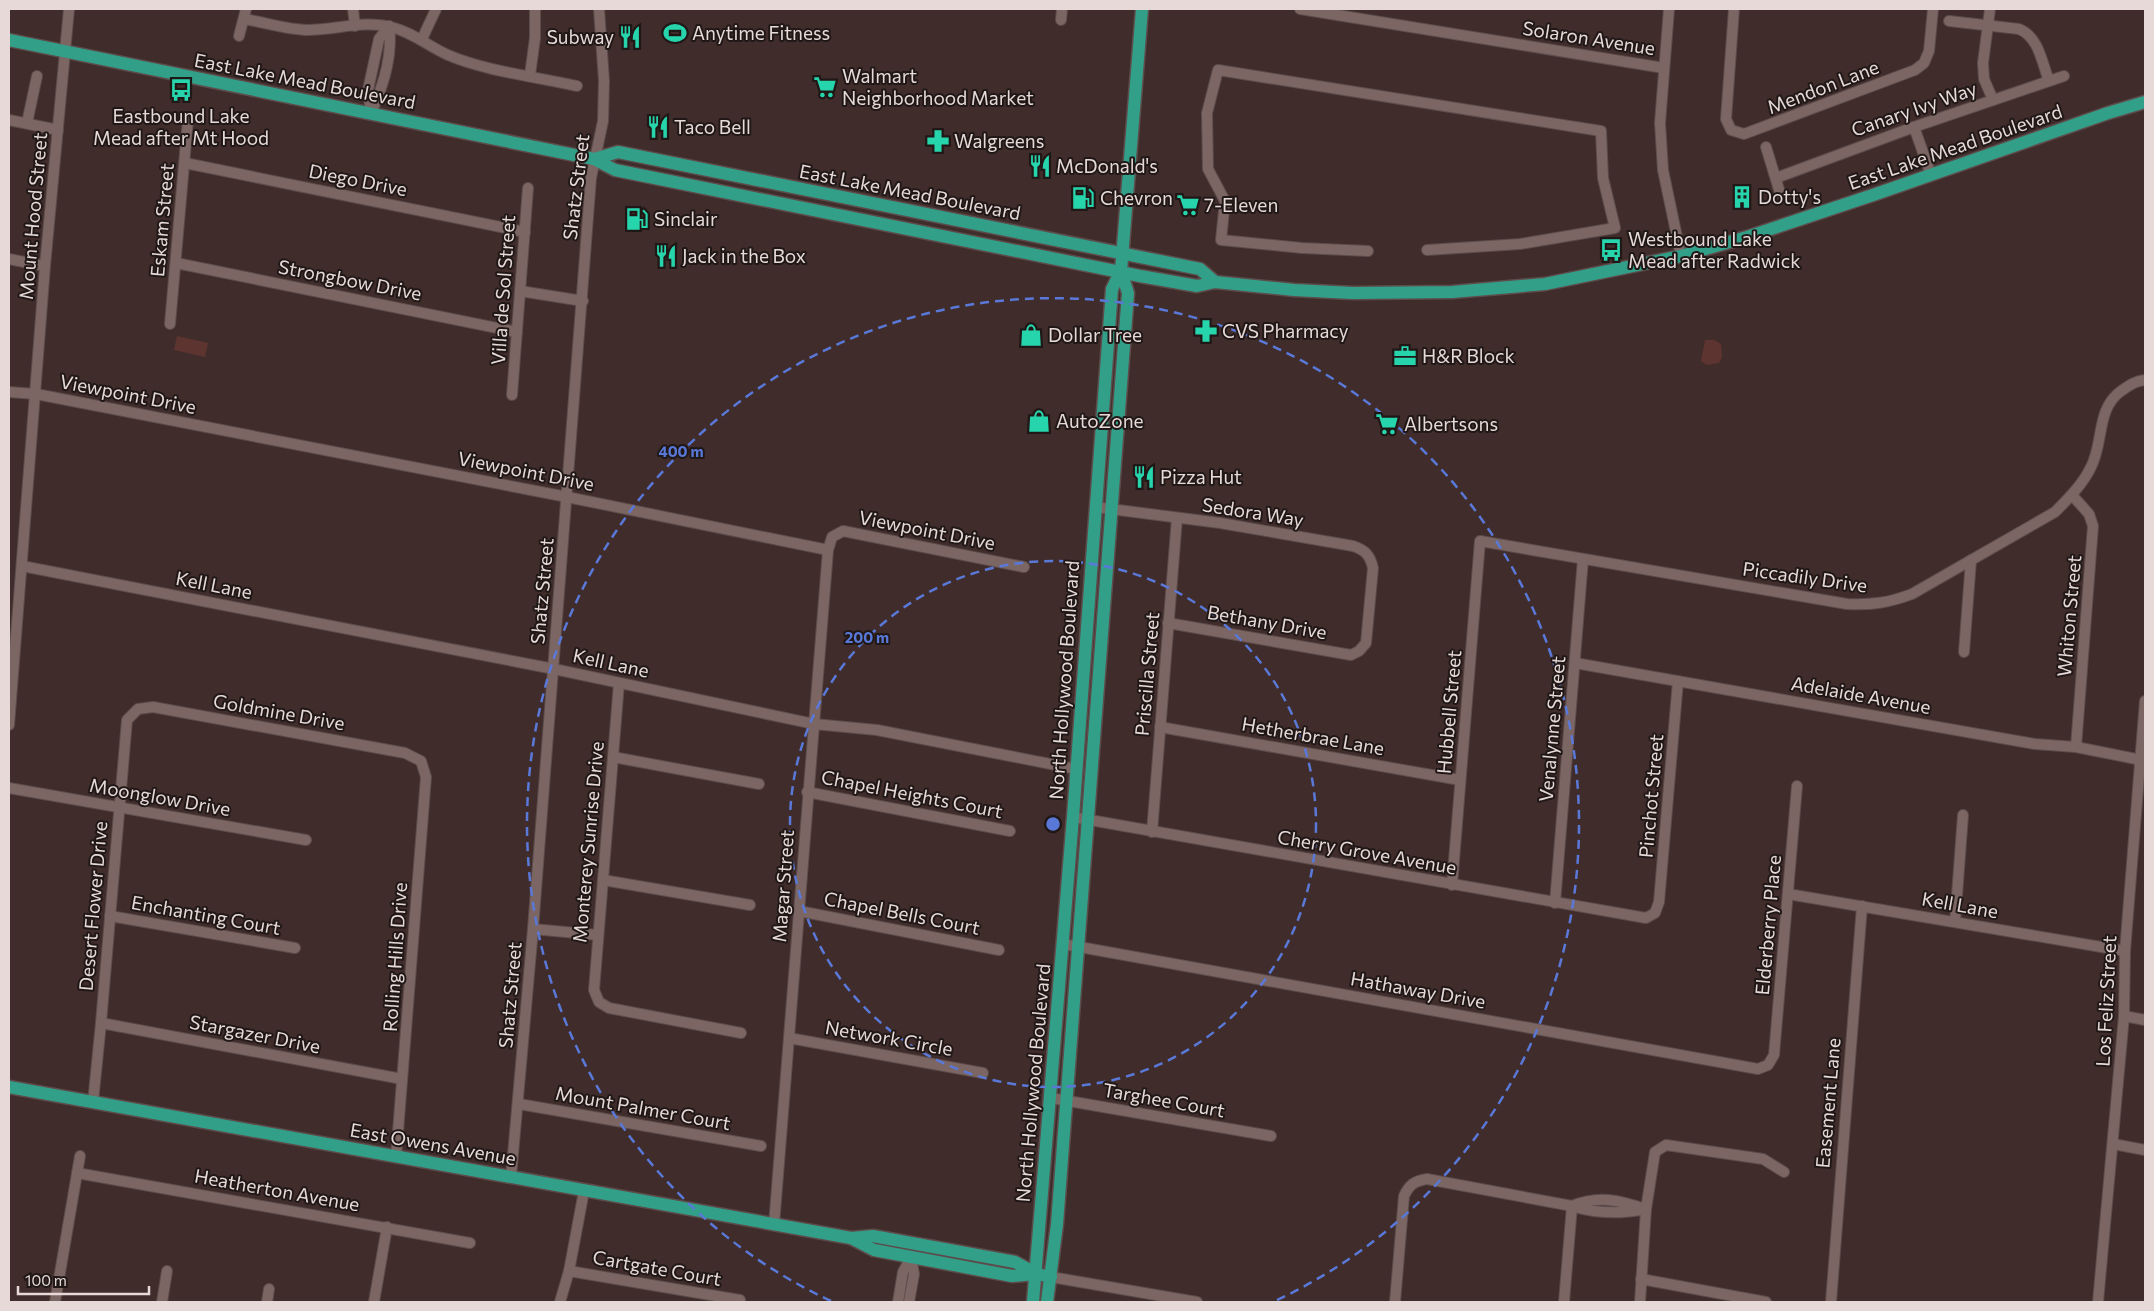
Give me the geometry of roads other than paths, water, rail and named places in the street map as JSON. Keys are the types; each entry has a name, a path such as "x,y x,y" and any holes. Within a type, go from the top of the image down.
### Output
{"main road":[{"name":"North Hollywood Boulevard","path":"1034,1302 1112,289 1121,271 1142,9"},
{"name":"East Lake Mead Boulevard","path":"9,40 594,159 616,170 1197,286 1215,282 1348,293 1452,292 1545,284 1681,256 1747,237 2145,102"},
{"name":"East Lake Mead Boulevard","path":"594,159 618,152 1200,269 1215,282"},
{"path":"795,206 800,201 829,202 837,196"},
{"path":"886,224 896,220 944,228 963,221"},
{"name":"North Hollywood Boulevard","path":"1047,1302 1057,1224 1120,403 1128,290 1121,271"},
{"path":"1103,402 1120,403"},
{"name":"East Owens Avenue","path":"9,1087 774,1225 851,1238 873,1236 1015,1262 1037,1274 1051,1277"},
{"name":"East Owens Avenue","path":"851,1238 874,1250 910,1257 1012,1276 1037,1274"}],"street":[{"name":"Mount Hood Street","path":"9,725 45,266 69,9"},
{"path":"353,9 355,26"},
{"path":"422,39 436,9"},
{"path":"530,75 535,38 535,9"},
{"name":"Shatz Street","path":"511,1177 519,1104 554,669 591,178 603,121 604,80 599,9"},
{"path":"1061,20 1062,9"},
{"name":"Solaron Avenue","path":"1300,9 1664,68"},
{"path":"1669,9 1660,123 1663,170 1681,256"},
{"name":"Mendon Lane","path":"1734,9 1726,119 1731,130 1744,134 1915,70 1924,63 1929,51 1933,9"},
{"path":"1990,9 1983,63 1984,79 1993,100"},
{"path":"239,36 245,14 305,30 333,30 376,24 390,26 409,32 447,55 470,63 577,86"},
{"path":"1949,21 2019,28 2029,32 2038,49 2049,81"},
{"path":"370,113 380,93 392,42 390,26"},
{"path":"1368,251 1302,248 1220,240 1225,201 1208,168 1207,113 1218,70 1601,131 1603,178 1615,228 1520,244 1426,250"},
{"path":"27,124 37,76"},
{"name":"Canary Ivy Way","path":"1776,178 1914,127 2064,76"},
{"name":"Eskam Street","path":"170,324 188,119"},
{"path":"9,120 58,130"},
{"path":"1914,127 1931,175"},
{"path":"1766,147 1780,193"},
{"name":"Diego Drive","path":"185,163 525,232"},
{"name":"Villa de Sol Street","path":"512,395 528,188"},
{"path":"9,259 45,266"},
{"name":"Strongbow Drive","path":"176,263 517,332"},
{"path":"520,291 583,302"},
{"name":"Piccadily Drive","path":"1480,541 1847,604 1872,605 1892,601 1912,594 2055,512 2072,495 2096,457 2104,413 2110,402 2135,381 2145,380"},
{"name":"Viewpoint Drive","path":"9,392 36,394 567,497 828,550 832,537 843,531 1024,567"},
{"name":"Whiton Street","path":"2072,495 2089,514 2093,526 2076,747"},
{"name":"Sedora Way","path":"1095,507 1353,546 1364,550 1371,558 1374,568 1366,643 1359,651"},
{"name":"Priscilla Street","path":"1152,832 1177,518"},
{"name":"Hubbell Street","path":"1452,885 1480,541"},
{"name":"Magar Street","path":"774,1225 807,792 828,550"},
{"name":"Venalynne Street","path":"1555,903 1583,559"},
{"path":"1964,652 1971,560"},
{"name":"Kell Lane","path":"22,566 554,669 814,724 877,730 1076,769"},
{"name":"Bethany Drive","path":"1168,623 1351,654 1359,651"},
{"name":"Adelaide Avenue","path":"1575,663 2035,744 2076,747 2141,760"},
{"name":"Pinchot Street","path":"1655,913 1659,902 1678,681"},
{"name":"Monterey Sunrise Drive","path":"619,683 594,990 599,1002 609,1008 740,1033"},
{"name":"Los Feliz Street","path":"2098,1302 2124,1016 2125,951 2145,701"},
{"name":"Goldmine Drive","path":"132,714 138,710 153,707 405,753 421,761"},
{"name":"Desert Flower Drive","path":"93,1102 102,1023 127,720 132,714"},
{"name":"Hetherbrae Lane","path":"1160,727 1460,780"},
{"path":"613,757 760,784"},
{"name":"Rolling Hills Drive","path":"396,1156 426,777 421,761"},
{"name":"Elderberry Place","path":"1768,1065 1774,1056 1797,786"},
{"name":"Moonglow Drive","path":"9,788 306,840"},
{"name":"Chapel Heights Court","path":"807,792 1010,831"},
{"path":"1955,922 1963,816"},
{"name":"Cherry Grove Avenue","path":"1072,817 1646,918 1655,913"},
{"path":"603,880 750,905"},
{"name":"Kell Lane","path":"1788,894 2125,951"},
{"name":"Easement Lane","path":"1832,1302 1862,906"},
{"name":"Chapel Bells Court","path":"799,911 999,950"},
{"name":"Enchanting Court","path":"110,916 295,948"},
{"path":"533,929 598,935"},
{"name":"Hathaway Drive","path":"1063,944 1758,1069 1768,1065"},
{"path":"2124,1016 2145,1020"},
{"name":"Stargazer Drive","path":"102,1023 402,1079"},
{"name":"Network Circle","path":"789,1038 983,1073"},
{"name":"Targhee Court","path":"1051,1098 1271,1136"},
{"name":"Mount Palmer Court","path":"519,1104 761,1146"},
{"path":"2113,1144 2145,1150"},
{"path":"1640,1302 1646,1209 1655,1152 1666,1145 1763,1159 1784,1172"},
{"path":"55,1302 80,1156"},
{"name":"Heatherton Avenue","path":"77,1173 470,1243"},
{"path":"1395,1302 1404,1196 1409,1186 1418,1180 1572,1206 1589,1211 1623,1213 1646,1209"},
{"path":"560,1302 569,1271 584,1190"},
{"path":"1564,1302 1572,1206"},
{"path":"374,1302 387,1227"},
{"path":"898,1302 903,1272 910,1257"},
{"path":"909,1302 914,1274 910,1257"},
{"path":"162,1302 167,1271"},
{"name":"Cartgate Court","path":"569,1271 740,1300"},
{"name":"East Owens Avenue","path":"1051,1277 1197,1302"},
{"path":"1641,1279 1766,1302"},
{"path":"267,1302 269,1289"}],"place":[{"name":"Anytime Fitness","path":"675,33"},
{"name":"Subway","path":"630,37"},
{"name":"Walmart Neighborhood Market","path":"825,87"},
{"name":"Eastbound Lake Mead after Mt Hood","path":"181,90"},
{"name":"Taco Bell","path":"658,127"},
{"name":"Walgreens","path":"938,141"},
{"name":"McDonald's","path":"1040,166"},
{"name":"Dotty's","path":"1742,197"},
{"name":"Chevron","path":"1083,198"},
{"name":"7-Eleven","path":"1188,205"},
{"name":"Sinclair","path":"637,219"},
{"name":"Westbound Lake Mead after Radwick","path":"1611,250"},
{"name":"Jack in the Box","path":"666,256"},
{"name":"CVS Pharmacy","path":"1206,331"},
{"name":"Dollar Tree","path":"1031,335"},
{"name":"H&R Block","path":"1405,356"},
{"name":"AutoZone","path":"1039,421"},
{"name":"Albertsons","path":"1387,424"},
{"name":"Pizza Hut","path":"1144,477"}]}
